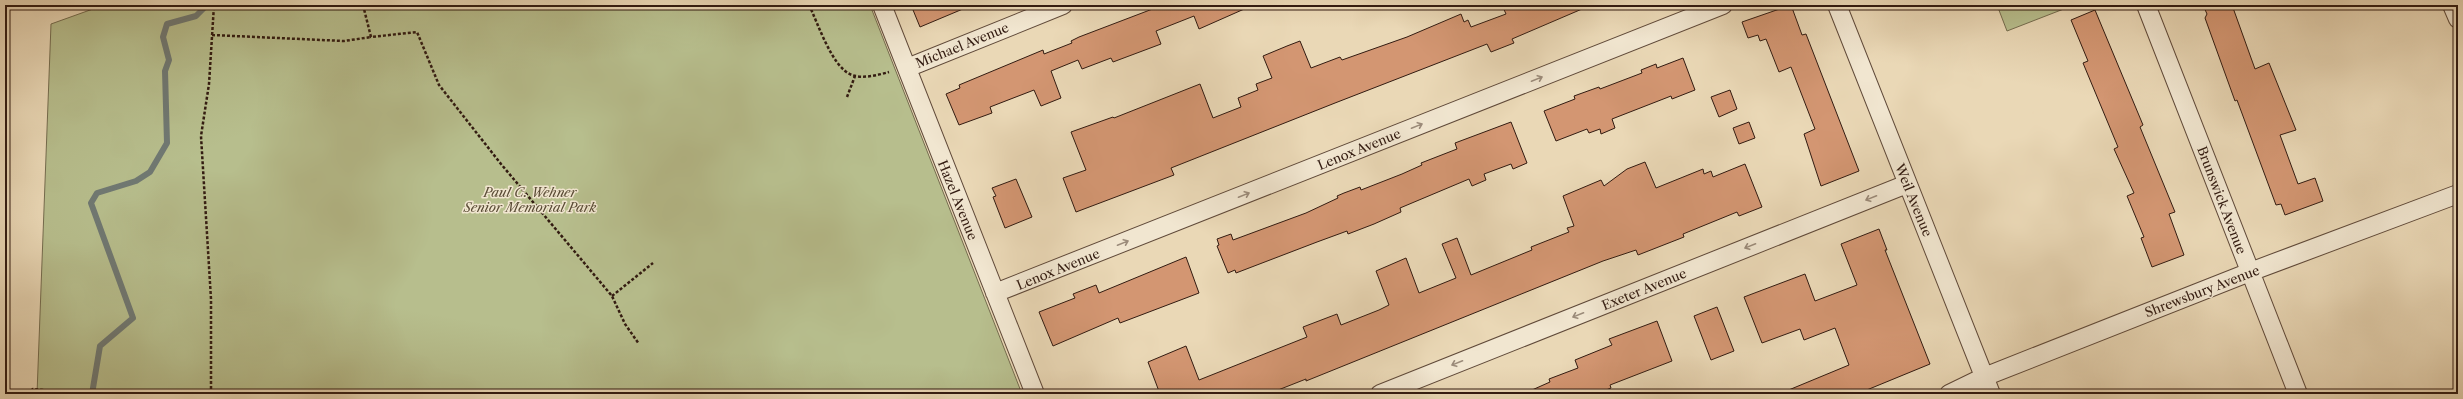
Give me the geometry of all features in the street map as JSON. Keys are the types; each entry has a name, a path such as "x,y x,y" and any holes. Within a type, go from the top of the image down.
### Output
{"street":[{"name":"Hazel Avenue","path":"882,5 1035,394"},
{"name":"Michael Avenue","path":"906,68 1063,5"},
{"name":"Lenox Avenue","path":"995,293 1723,5"},
{"name":"Weil Avenue","path":"1837,5 1991,394"},
{"name":"Brunswick Avenue","path":"2146,5 2298,394"},
{"path":"2452,5 2458,19"},
{"name":"Exeter Avenue","path":"1380,394 1907,184"},
{"name":"Shrewsbury Avenue","path":"1949,394 1984,377 2250,272 2458,194"}],"path":[{"path":"199,394 211,393 211,298 201,136 209,84 214,5"},
{"path":"363,5 371,37"},
{"path":"809,5 833,57 840,67 855,76 872,76 906,68"},
{"path":"212,35 344,41 417,32 439,85 501,164 612,296 625,324 640,344"},
{"path":"847,97 855,76"},
{"path":"612,296 653,263"},
{"path":"27,394 33,389 84,394 106,392 151,394"}],"green space":[{"name":"Paul C. Wehner Senior Memorial Park","path":"104,5 870,5 1022,394 37,394 51,24"},
{"path":"1997,5 2074,5 2007,31"}],"building":[{"path":"911,5 969,5 970,6 920,27"},
{"path":"1163,5 1251,6 1199,29 1194,16 1156,31 1161,44 1113,62 1111,58 1082,69 1078,60 1051,71 1061,98 1041,106 1034,90 990,107 992,113 959,125 946,94 960,88 959,85 1043,50 1044,54 1072,43 1071,41 1079,37"},
{"path":"1502,5 1589,6 1512,39 1514,43 1491,52 1487,44 1171,168 1174,175 1076,212 1063,178 1086,170 1071,132 1113,117 1114,118 1200,84 1213,118 1241,107 1238,98 1258,90 1256,84 1272,78 1263,56 1287,46 1300,41 1311,68 1340,57 1342,60 1407,37 1461,14 1464,22 1468,20 1471,27 1506,14"},
{"path":"1791,5 1802,35 1806,34 1859,171 1821,186 1804,134 1815,129 1791,67 1779,72 1766,39 1760,41 1758,35 1748,38 1742,22"},
{"path":"2203,5 2232,5 2255,69 2269,63 2296,130 2280,135 2298,184 2315,178 2323,201 2285,215 2281,204 2276,205 2237,100 2235,101 2205,18 2207,14"},
{"path":"2095,10 2143,125 2140,127 2175,212 2169,214 2184,255 2152,267 2141,238 2144,237 2127,196 2134,193 2114,149 2118,147 2083,63 2088,61 2071,20"},
{"path":"1683,58 1695,90 1672,99 1671,96 1612,119 1615,128 1601,134 1600,129 1589,133 1587,129 1556,141 1544,111 1575,99 1574,96 1599,87 1600,89 1642,73 1641,70 1656,64 1657,68"},
{"path":"1730,90 1737,109 1719,117 1711,97"},
{"path":"1511,122 1527,163 1513,169 1511,164 1484,174 1486,180 1472,186 1469,179 1400,208 1401,212 1374,224 1348,234 1347,231 1236,273 1235,270 1228,273 1217,246 1219,245 1217,239 1231,234 1233,240 1306,213 1338,198 1337,196 1344,193 1360,187 1361,190 1402,174 1422,165 1421,163 1457,149 1455,143"},
{"path":"1749,122 1755,138 1739,144 1733,128"},
{"path":"1645,162 1656,188 1703,169 1704,174 1711,171 1713,177 1745,164 1762,207 1739,216 1737,212 1683,234 1684,237 1638,255 1636,250 1603,261 1306,381 1306,379 1268,394 1160,394 1148,362 1186,346 1199,380 1307,337 1303,327 1337,314 1341,325 1379,310 1389,305 1376,271 1406,258 1419,293 1456,278 1442,244 1457,238 1471,275 1532,250 1531,247 1569,232 1567,228 1574,226 1563,196 1601,180 1604,186 1627,169"},
{"path":"1016,179 1032,217 1005,228 993,197 996,196 992,188"},
{"path":"1879,229 1887,250 1885,250 1930,364 1857,394 1779,394 1849,365 1835,328 1804,340 1800,329 1762,343 1744,297 1805,274 1815,301 1857,285 1841,244"},
{"path":"1186,257 1199,293 1120,323 1118,318 1053,346 1039,312 1075,298 1073,294 1096,285 1099,293"},
{"path":"1717,307 1734,351 1711,360 1694,316"},
{"path":"1657,321 1672,361 1610,385 1611,388 1596,394 1523,394 1550,382 1549,379 1578,368 1575,360 1612,345 1609,339"}],"waterway":[{"path":"92,394 100,346 133,318 91,203 97,193 136,181 150,172 167,143 165,71 169,60 163,37 167,24 196,16 207,5"}]}
